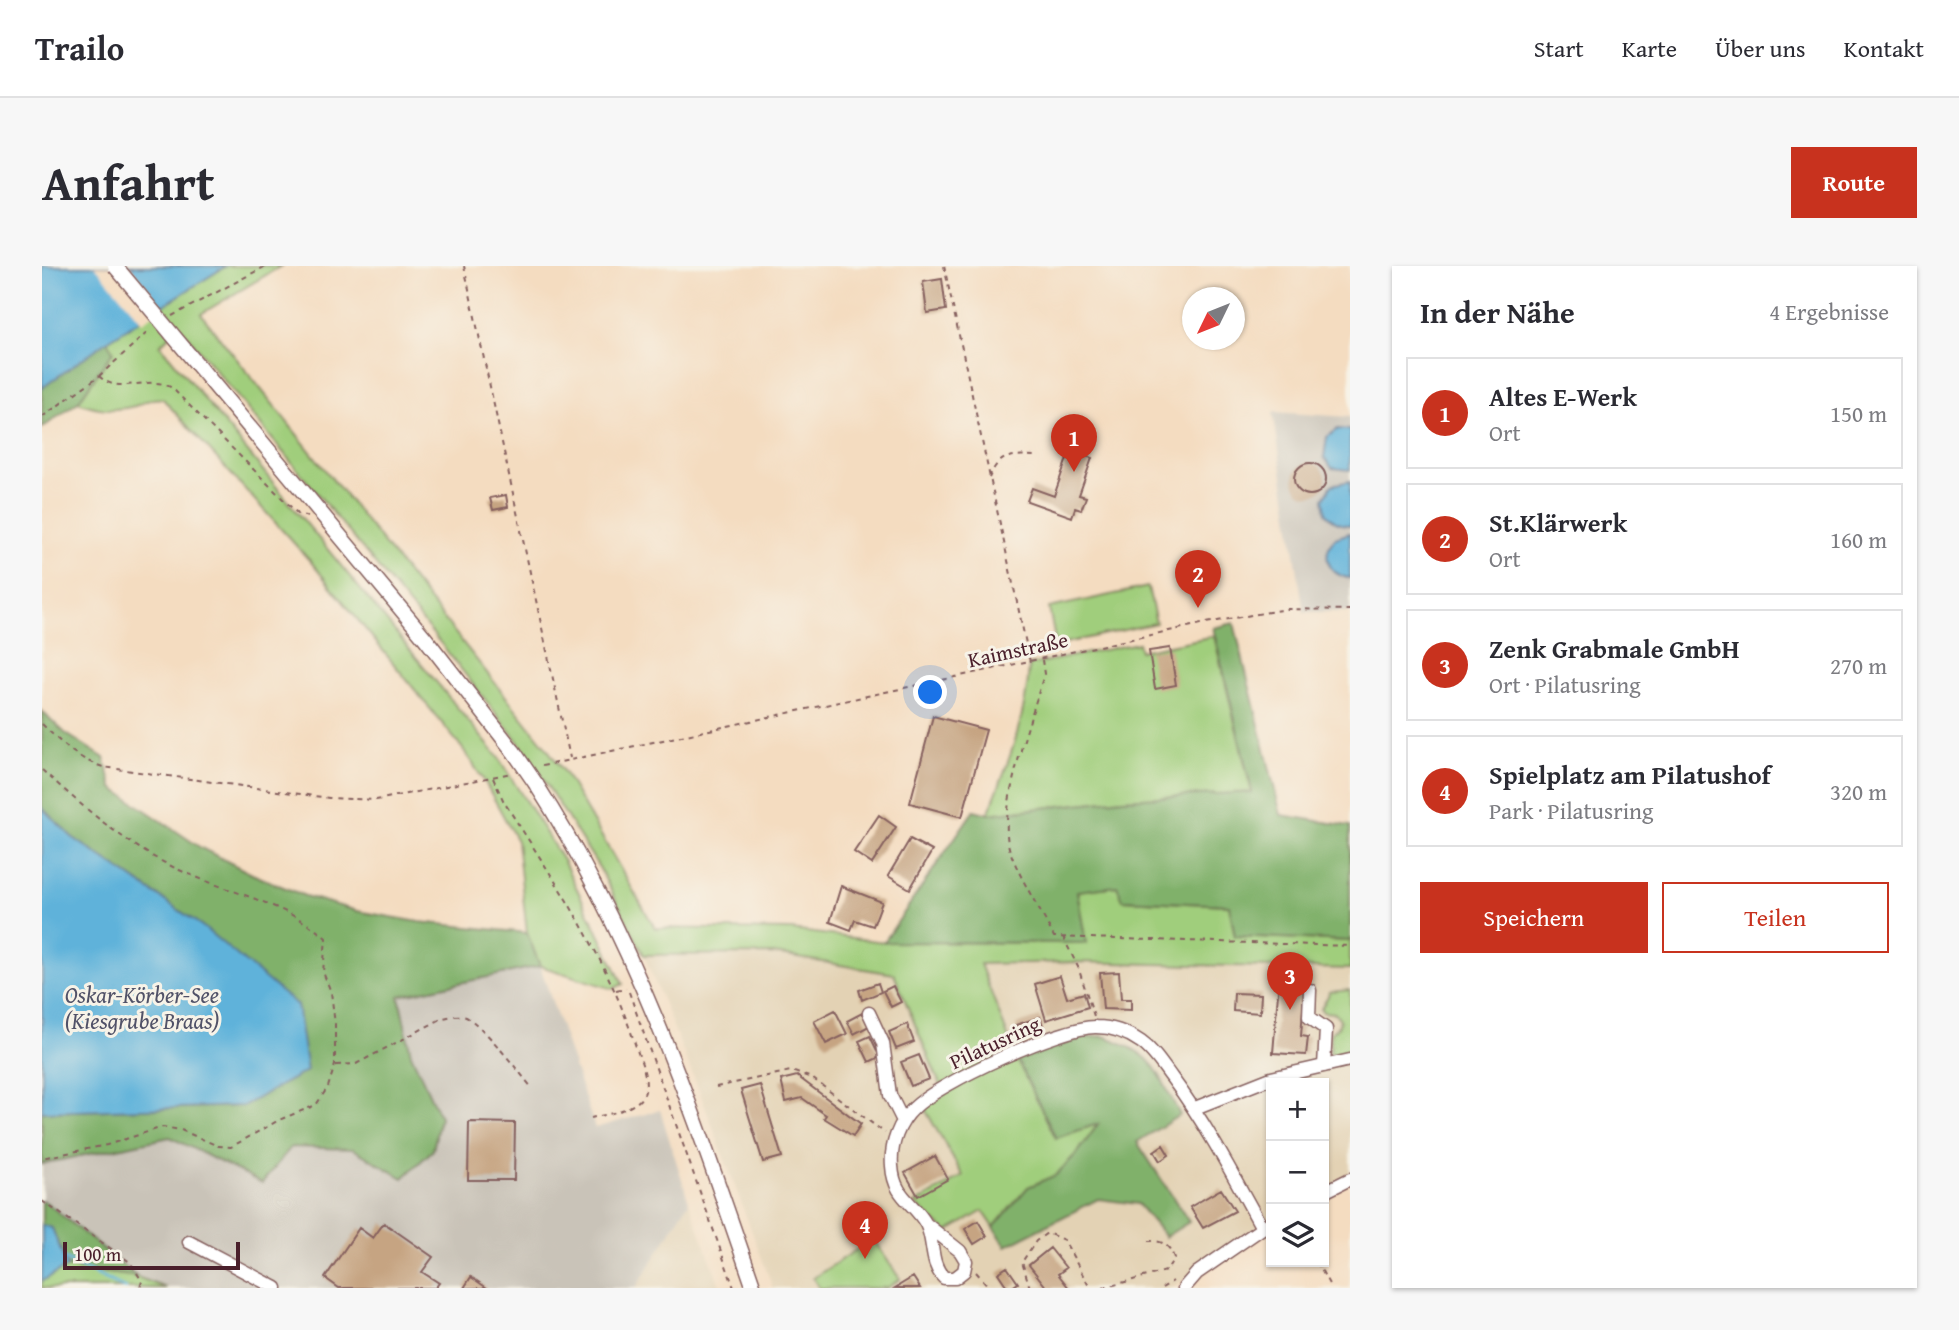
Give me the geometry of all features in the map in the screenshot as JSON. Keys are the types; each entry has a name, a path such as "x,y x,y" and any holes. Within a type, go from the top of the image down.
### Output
{"main road":[{"path":"115,266 425,638 536,784 587,868 642,983 754,1288"}],"street":[{"path":"1310,990 1309,1017 1326,1029 1324,1066"},
{"path":"869,1013 883,1044 890,1094 903,1121"},
{"name":"Pilatusring","path":"926,1224 936,1270 944,1278 955,1278 964,1271 966,1261 960,1251 909,1207 897,1184 891,1164 895,1139 903,1121 929,1096 1014,1053 1077,1028 1098,1027 1128,1034 1144,1044 1195,1108 1266,1223"},
{"path":"1195,1108 1271,1078 1350,1060"},
{"path":"1329,1190 1350,1179"},
{"path":"1184,1288 1197,1273 1266,1226"},
{"path":"189,1242 276,1288"}],"path":[{"path":"167,327 266,266"},
{"path":"464,266 570,759"},
{"path":"944,266 1030,663"},
{"path":"42,417 99,376 155,326"},
{"path":"99,376 116,385 151,381 172,388 298,514 309,516"},
{"path":"989,479 998,462 1005,456 1034,456"},
{"name":"Kaimstraße","path":"536,767 1286,609 1350,610"},
{"path":"1042,660 1044,674 1009,800 1006,828 1010,851 1054,937 1350,946"},
{"path":"42,724 86,762 103,767 329,798 376,800 509,773"},
{"path":"42,770 86,809 170,866 307,922 326,938 323,972 331,992 335,1024 335,1065 328,1087 316,1105 279,1120 231,1147 218,1146 181,1130 163,1127 107,1145 42,1158"},
{"path":"493,777 503,802 592,940 616,990 643,1070 645,1092 634,1104 591,1118"},
{"path":"1063,937 1078,967 1098,1027"},
{"path":"616,990 627,987 734,1288"},
{"path":"335,1065 356,1064 443,1018 467,1017 513,1064 532,1088"},
{"path":"716,1087 791,1071 812,1078 895,1139"},
{"path":"42,1201 131,1262 142,1281 139,1288"},
{"path":"1030,1288 1022,1262 1036,1241 1047,1233 1064,1240 1090,1288"},
{"path":"1103,1288 1166,1271 1174,1258 1171,1250 1157,1240 1149,1241"},
{"path":"966,1261 990,1288"},
{"path":"1320,1267 1331,1288"}],"shaded area":[{"path":"1273,412 1350,417 1350,612 1304,612"},
{"path":"774,954 894,974 944,1095 922,1105 964,1177 916,1204 983,1211 1006,1246 1098,1199 1138,1204 1165,1237 1189,1221 1136,1142 1131,1046 1103,1036 1082,1038 1017,1060 979,964 1074,962 1350,969 1350,1182 1329,1192 1329,1078 1266,1078 1266,1229 1171,1288 773,1288 700,1093 644,955"},
{"path":"540,966 595,1128 660,1110 689,1202 636,1288 166,1288 137,1277 42,1201 42,1164 170,1137 262,1183 291,1147 353,1149 403,1178 440,1117 411,1054 399,995"},
{"path":"689,1202 721,1288 636,1288"}],"green space":[{"path":"226,266 281,266 201,314 546,747 566,775 655,928 791,930 884,942 1085,943 1077,891 1117,886 1123,900 1229,905 1235,936 1350,941 1350,969 1074,962 980,964 1017,1060 1056,1138 1099,1123 1079,1151 1056,1175 1028,1187 994,1227 983,1211 947,1232 915,1204 963,1176 922,1104 944,1094 894,974 774,954 644,955 600,869 524,749 442,645 179,326 160,345 498,757 564,862 623,984 613,989 540,966 527,933 517,841 486,784 463,749 311,562 163,399 152,399 135,406 113,409 78,402 113,352 107,341"},
{"path":"107,341 113,351 78,402 42,428 42,388"},
{"path":"1148,587 1156,623 1056,645 1049,608"},
{"path":"1234,623 1281,815 1350,826 1350,941 1235,936 1229,905 1123,900 1117,886 1077,891 1086,943 884,942 974,810 989,814 1123,799 1252,792 1213,628"},
{"path":"1214,636 1252,793 1123,799 988,814 1020,722 1029,665 1138,643 1140,651"},
{"path":"42,711 65,733 104,758 113,788 201,848 252,874 305,896 357,911 419,922 527,933 540,966 399,996 411,1054 440,1117 433,1150 403,1178 353,1149 291,1147 262,1183 170,1137 42,1164 42,1112 243,1106 202,926 72,837 42,808"},
{"path":"1350,990 1350,1051 1330,1056 1331,1033 1339,1025 1340,1019 1335,1013 1323,1012 1321,1009 1330,992"},
{"path":"1103,1036 1145,1057 1159,1074 1180,1115 1137,1142 1189,1222 1165,1237 1138,1204 1098,1199 1006,1246 994,1227 1028,1187 1056,1175 1079,1151 1098,1124 1056,1138 1017,1060 1082,1038"},
{"path":"42,1201 137,1277 67,1267 52,1228 42,1225"},
{"path":"873,1239 900,1279 887,1288 819,1288 813,1278"},
{"path":"67,1267 137,1277 166,1288 42,1288 42,1281"}],"water":[{"path":"42,266 226,266 107,341 42,388"},
{"path":"1338,429 1350,430 1350,470 1332,468 1324,457 1327,437"},
{"path":"1350,481 1350,525 1343,525 1326,513 1324,498 1332,485"},
{"path":"1350,533 1348,578 1335,572 1327,556 1335,538"},
{"name":"Oskar-Körber-See (Kiesgrube Braas)","path":"42,808 72,837 202,926 297,1005 307,1071 243,1106 42,1112"},
{"path":"42,1225 52,1228 67,1267 42,1281"}],"pier":[{"path":"95,266 130,266 164,308 142,322"}],"building":[{"path":"942,279 946,310 927,313 923,282"},
{"path":"1070,450 1092,458 1079,495 1086,497 1081,510 1075,508 1072,517 1027,501 1032,488 1054,496"},
{"path":"1310,463 1321,468 1326,479 1321,490 1310,495 1299,490 1294,479 1299,468"},
{"path":"506,495 508,507 493,510 490,498"},
{"path":"1170,648 1176,685 1155,689 1149,651"},
{"path":"933,716 986,730 962,817 910,803"},
{"path":"879,815 896,827 872,864 854,852"},
{"path":"910,839 932,851 910,889 888,876"},
{"path":"841,886 882,902 873,926 855,920 851,930 830,922"},
{"path":"1119,972 1121,999 1131,999 1131,1010 1103,1009 1100,973"},
{"path":"1060,976 1067,998 1084,993 1088,1007 1046,1020 1035,984"},
{"path":"1279,981 1305,984 1301,1036 1308,1037 1306,1055 1273,1053"},
{"path":"878,983 881,992 862,1000 859,990"},
{"path":"893,986 901,1002 891,1007 883,991"},
{"path":"1234,993 1261,994 1260,1013 1233,1011"},
{"path":"835,1010 847,1034 826,1044 814,1021"},
{"path":"862,1013 869,1026 854,1034 847,1021"},
{"path":"1040,1017 1044,1028 1019,1036 1016,1025"},
{"path":"907,1024 914,1042 896,1049 889,1032"},
{"path":"870,1036 880,1057 869,1062 859,1041"},
{"path":"919,1055 929,1079 911,1086 901,1062"},
{"path":"797,1076 861,1124 853,1136 824,1118 826,1115 802,1098 786,1102 781,1080"},
{"path":"760,1085 782,1157 763,1162 741,1090"},
{"path":"469,1122 515,1123 514,1180 468,1180"},
{"path":"1163,1145 1169,1155 1160,1161 1154,1151"},
{"path":"935,1156 948,1179 918,1196 905,1173"},
{"path":"1221,1189 1235,1211 1203,1228 1190,1207"},
{"path":"882,1211 888,1221 862,1236 857,1226"},
{"path":"978,1221 987,1236 974,1244 965,1229"},
{"path":"384,1223 433,1257 422,1272 439,1283 435,1288 339,1288 325,1278 359,1228 373,1238"},
{"path":"1050,1248 1066,1268 1058,1274 1069,1288 1047,1288 1029,1265"},
{"path":"1007,1267 1018,1283 1011,1288 1008,1288 998,1273"},
{"path":"471,1277 487,1288 464,1288"},
{"path":"913,1277 920,1288 895,1288"}],"waterway":[{"path":"64,1259 125,1288"}],"place":[{"name":"Altes E-Werk","path":"1074,472"},
{"name":"St.Klärwerk","path":"1198,608"},
{"name":"Zenk Grabmale GmbH","path":"1290,1010"},
{"name":"Spielplatz am Pilatushof","path":"865,1259"}]}
